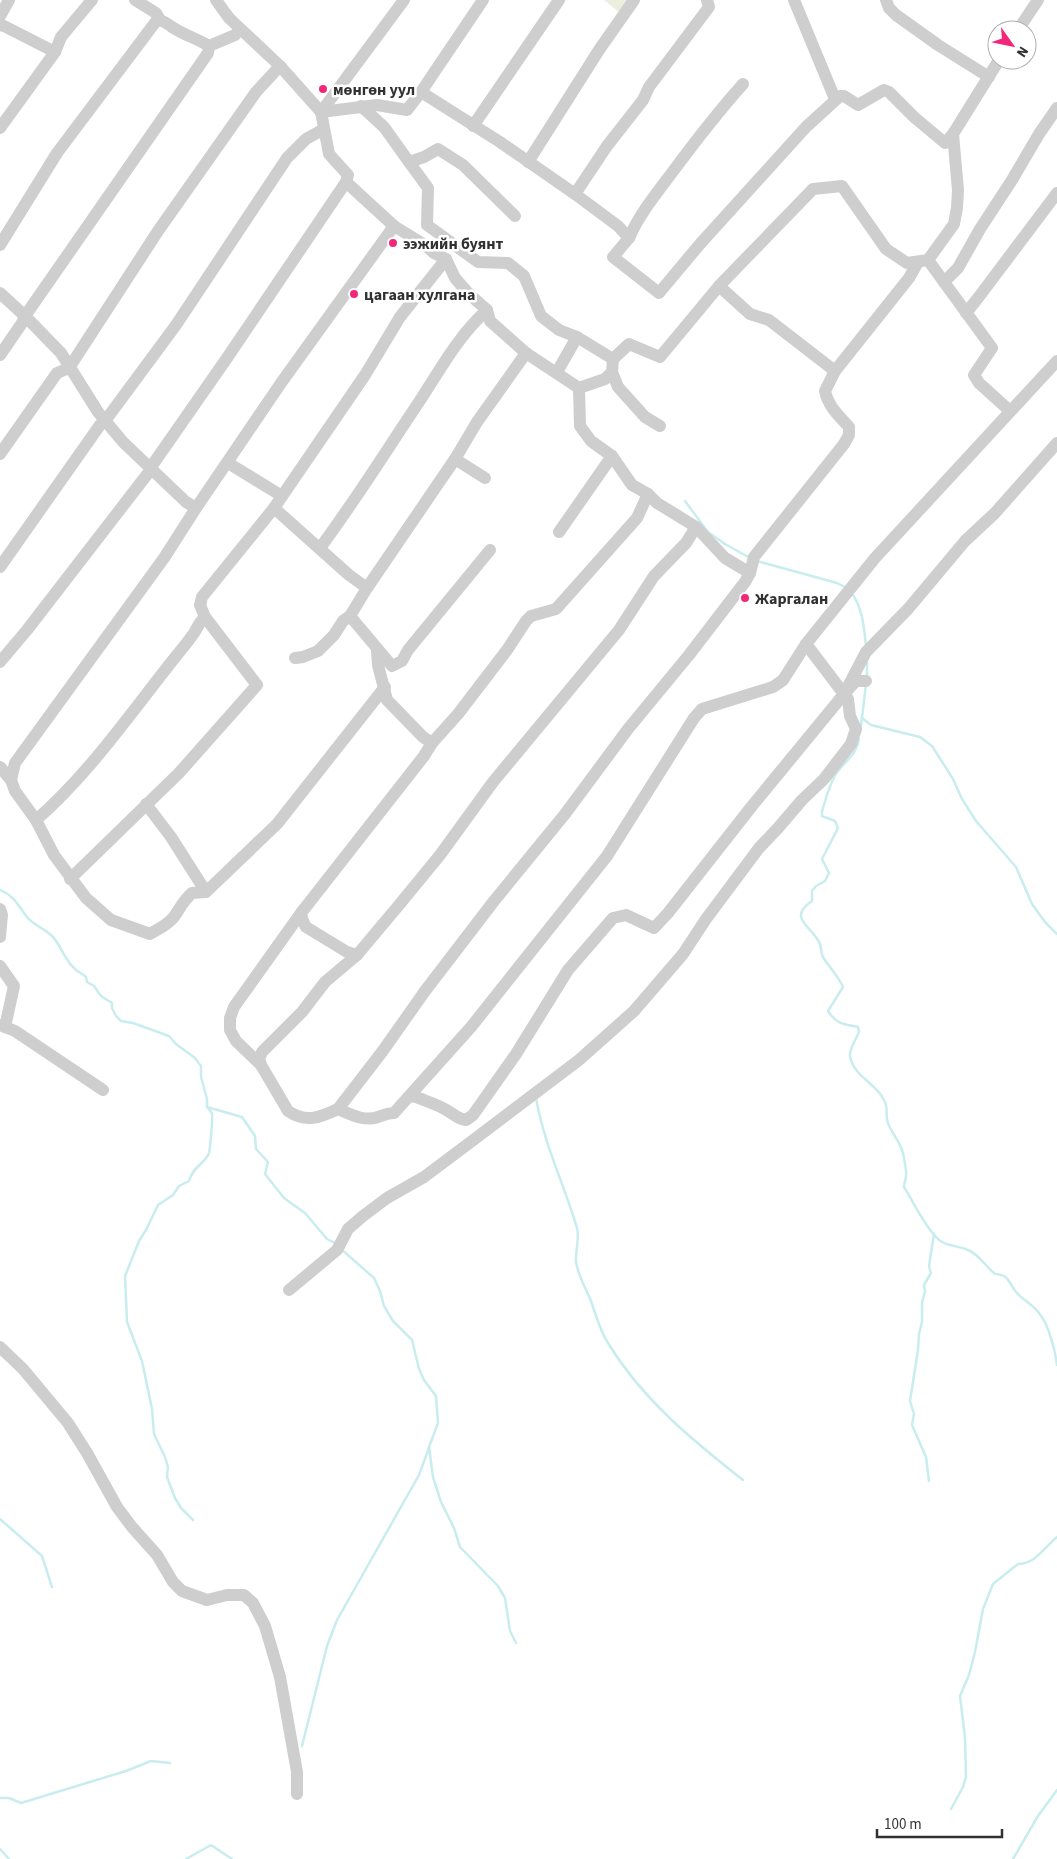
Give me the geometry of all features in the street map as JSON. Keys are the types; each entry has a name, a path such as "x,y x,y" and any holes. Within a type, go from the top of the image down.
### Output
{"street":[{"path":"0,16 9,0"},
{"path":"0,128 55,52 62,37 92,0"},
{"path":"0,245 58,154 158,20 159,18 156,13 135,0"},
{"path":"0,662 149,472 346,182 348,174 328,154 321,112 280,66 229,18 216,0"},
{"path":"321,112 404,0"},
{"path":"321,112 377,105 407,110 483,0"},
{"path":"473,126 559,0"},
{"path":"528,162 594,58 634,0"},
{"path":"575,194 607,146 643,100 648,87 710,7 707,0"},
{"path":"794,0 835,99"},
{"path":"886,0 889,8 896,15 938,45 989,77"},
{"path":"1025,20 1038,0"},
{"path":"158,20 162,20 178,32 209,46"},
{"path":"0,25 55,52"},
{"path":"209,46 235,35 240,29"},
{"path":"0,355 25,316 208,53 209,46"},
{"path":"0,454 57,373 69,368 158,231 256,92 280,66"},
{"path":"743,84 704,130 634,225 629,238 613,257 659,293 700,244 806,126 835,99 844,96 858,105 884,90 890,92 914,117 945,143 953,134 993,70"},
{"path":"421,92 575,194 618,226 629,238"},
{"path":"361,106 384,127 428,188 427,225 478,262 508,263 524,276 541,316 559,330 577,337 612,365 618,387 645,417 660,426"},
{"path":"944,282 958,268 980,229 1057,108"},
{"path":"0,567 100,425 105,421 176,325 288,158 306,139 324,129"},
{"path":"696,528 686,543 654,576 619,630 493,782 440,855 357,954 325,982 302,1012 262,1052 259,1059 261,1065 288,1111 296,1116 307,1119 328,1114 338,1109 382,1052 430,983 565,814 605,759 745,582 750,573 754,557 844,444 849,435 849,427 833,410 827,400 825,391 835,371 954,224 958,208 958,190 953,134"},
{"path":"409,162 424,157 438,149 463,164 515,216"},
{"path":"346,182 394,226 446,259 455,278 487,310 490,321 526,353 579,388"},
{"path":"579,388 605,379 612,365 629,344 660,357 719,286 813,189 842,186 886,248 907,263 923,261"},
{"path":"966,312 1057,193"},
{"path":"11,780 15,763 164,558 281,383 394,226"},
{"path":"70,879 179,772 257,686 205,617 200,605 202,597 274,508 366,375 400,317 446,259"},
{"path":"923,261 944,282 992,348 974,375 979,383 1010,411"},
{"path":"719,286 750,314 769,320 835,371"},
{"path":"0,293 60,353 105,421 123,442 186,502 196,508"},
{"path":"320,548 367,482 396,434 458,341 487,310"},
{"path":"557,372 577,337"},
{"path":"295,658 318,651 334,635 342,621 350,616 478,422 526,353"},
{"path":"338,1109 366,1119 377,1118 386,1113 394,1113 410,1097 466,1033 607,856 702,708 773,687 783,680 806,644 875,558 1057,361"},
{"path":"579,388 580,426 591,441 612,456 632,485 696,528 725,558 750,573"},
{"path":"844,694 866,652 908,610 965,541 995,513 1057,443"},
{"path":"559,532 612,456"},
{"path":"455,459 485,478"},
{"path":"228,463 282,496"},
{"path":"261,1065 236,1041 230,1030 230,1018 234,1007 301,912 424,756 432,743 458,714 507,650 526,621 531,616 556,609 637,518 648,494"},
{"path":"274,508 367,588"},
{"path":"350,616 392,666 402,661 408,650 490,550"},
{"path":"36,820 51,808 90,764 173,661 196,631 200,621 205,617"},
{"path":"289,1290 337,1250 348,1229 362,1216 387,1198 424,1177 476,1138 579,1060 634,1011 683,954 706,919 759,848 802,800 824,780 851,744 856,729 850,716 848,699 806,644"},
{"path":"377,650 378,665 387,700 423,737 432,743"},
{"path":"410,1097 414,1096 441,1107 459,1120 466,1120 473,1115 516,1054 568,970 613,918 626,915 654,928 685,894 752,806 844,694 856,681 866,681"},
{"path":"0,767 11,780 15,792 36,820 54,855 86,898 111,920 150,934 165,926 174,917 182,902 192,893 206,892 277,824 385,687"},
{"path":"146,804 171,837 206,892"},
{"path":"0,909 2,915 0,937"},
{"path":"301,912 306,927 347,952 357,954"},
{"path":"0,966 14,986 3,1026 20,1034 103,1090"},
{"path":"0,1347 23,1370 68,1423 117,1507 157,1555 173,1582 182,1591 207,1600 227,1595 244,1595 254,1603 265,1626 280,1677 297,1772 297,1794"}],"green space":[{"path":"604,0 630,0 620,13"}],"waterway":[{"path":"685,501 708,532 750,558"},
{"path":"757,561 837,583 845,587"},
{"path":"851,592 858,605 864,625 866,646"},
{"path":"867,662 867,676"},
{"path":"861,726 866,684"},
{"path":"862,718 871,725 920,737 932,746 976,821 1016,867 1032,904 1045,922 1057,934"},
{"path":"859,739 854,753 838,771 833,780 822,811 822,816 835,821 838,828 822,859 829,873 825,881 816,886 812,891 812,901 801,912 803,922 819,942 823,957 843,987 828,1011 838,1021 858,1027 859,1031 850,1053 852,1063 855,1069 876,1089 885,1103 888,1123 903,1153 906,1174 904,1187 923,1219 931,1231 943,1243 972,1252 995,1274 1006,1277 1016,1292 1037,1310 1049,1331 1057,1365"},
{"path":"0,890 13,898 29,920 52,936 77,971 86,977 87,982 94,986 101,996 112,1003 112,1008 121,1021 133,1023 169,1036 176,1044 195,1058 201,1066 201,1077 207,1099 207,1107 242,1117 255,1136 256,1149 268,1162 265,1174 284,1198 305,1213 327,1239 335,1243"},
{"path":"536,1098 549,1148 577,1228 577,1267 605,1338 636,1382 669,1418 743,1480"},
{"path":"193,1520 181,1508 175,1498 167,1477 168,1467 165,1457 154,1434 152,1409 142,1361 127,1322 125,1276 139,1241 158,1205 173,1195 179,1186 189,1181 193,1172 209,1153 212,1116 207,1107"},
{"path":"929,1481 926,1457 912,1425 914,1414 910,1401 922,1322 924,1285 931,1273 929,1266 934,1234"},
{"path":"341,1249 374,1278 384,1306 393,1321 412,1340 419,1369 424,1380 436,1396 438,1423 429,1447 433,1477 441,1502 454,1528 460,1547 498,1586 505,1598 510,1631 516,1643"},
{"path":"302,1746 327,1646 337,1620 419,1475 429,1448"},
{"path":"0,1519 42,1556 52,1587"},
{"path":"951,1809 963,1787 966,1777 965,1738 960,1696 969,1675 983,1609 993,1584 1018,1564 1035,1558 1057,1537"},
{"path":"0,1798 9,1798 21,1803 126,1771 151,1761 170,1763"},
{"path":"1013,1859 1038,1816 1057,1790"},
{"path":"186,1859 211,1845 232,1859"},
{"path":"0,1849 9,1859"}],"place":[{"name":"мөнгөн уул","path":"323,89"},
{"name":"ээжийн буянт","path":"393,243"},
{"name":"цагаан хулгана","path":"354,294"},
{"name":"Жаргалан","path":"745,598"}]}
